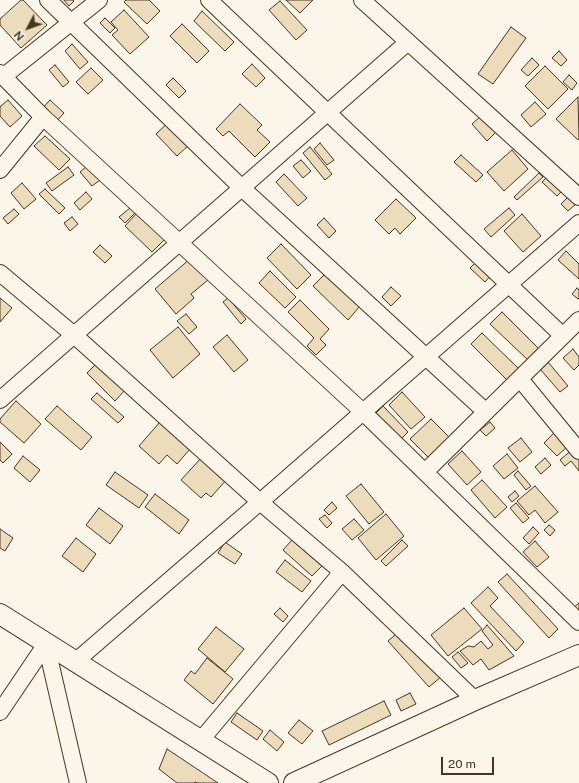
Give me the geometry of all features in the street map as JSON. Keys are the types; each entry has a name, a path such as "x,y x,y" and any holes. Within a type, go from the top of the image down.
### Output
{"street":[{"path":"48,0 242,188 486,412"},
{"path":"99,0 2,75 43,118 180,242 363,412 579,622"},
{"path":"209,0 563,336"},
{"path":"362,0 579,197"},
{"path":"0,400 408,42"},
{"path":"0,170 43,118"},
{"path":"76,661 579,222"},
{"path":"0,273 74,336 260,502 342,572 475,700"},
{"path":"425,472 579,320"},
{"path":"520,379 579,451"},
{"path":"201,740 342,572"},
{"path":"0,614 268,783"},
{"path":"0,712 46,644"},
{"path":"46,644 78,783"},
{"path":"294,783 475,700 579,656"}],"building":[{"path":"21,0 23,0 47,25 21,48 0,25 0,19"},
{"path":"64,0 73,0 74,1 69,6"},
{"path":"126,0 149,0 160,11 147,24 124,2"},
{"path":"286,0 313,0 300,13"},
{"path":"280,1 307,30 296,40 269,10"},
{"path":"124,10 149,37 130,54 112,35 118,30 111,22"},
{"path":"202,11 234,42 225,51 194,21"},
{"path":"105,18 115,28 110,33 100,23"},
{"path":"182,24 209,51 197,63 170,36"},
{"path":"511,27 526,38 493,84 478,74"},
{"path":"72,44 88,62 80,69 65,51"},
{"path":"559,51 567,60 561,66 552,58"},
{"path":"532,58 539,65 528,76 521,70"},
{"path":"252,64 265,78 256,87 242,74"},
{"path":"55,65 69,82 63,87 49,70"},
{"path":"545,66 568,89 548,109 525,86"},
{"path":"91,68 103,80 88,94 76,82"},
{"path":"569,75 577,83 572,90 563,82"},
{"path":"173,78 186,91 179,98 166,85"},
{"path":"578,97 579,138 578,140 556,119"},
{"path":"8,100 22,116 10,127 0,116 0,107"},
{"path":"50,100 64,113 55,123 41,110"},
{"path":"535,102 546,114 531,127 521,115"},
{"path":"240,104 262,125 257,130 270,142 255,157 229,131 223,136 216,129"},
{"path":"481,116 496,132 487,141 472,124"},
{"path":"170,121 190,144 177,156 156,134"},
{"path":"45,136 70,159 59,170 34,146"},
{"path":"320,143 334,160 327,165 314,149"},
{"path":"310,147 332,174 325,180 303,153"},
{"path":"512,150 528,169 504,191 487,172"},
{"path":"461,155 483,175 476,182 454,162"},
{"path":"301,160 311,171 303,178 293,166"},
{"path":"87,166 100,180 92,186 80,172"},
{"path":"68,167 74,175 52,191 46,183"},
{"path":"539,173 543,177 517,200 514,197"},
{"path":"284,174 307,198 298,206 276,182"},
{"path":"548,176 562,191 557,196 542,182"},
{"path":"22,183 36,199 24,209 11,193"},
{"path":"45,189 65,208 59,214 39,194"},
{"path":"86,192 92,199 80,210 74,203"},
{"path":"569,196 576,204 568,211 561,204"},
{"path":"396,199 416,218 400,234 395,228 389,234 375,220"},
{"path":"130,208 135,213 125,223 119,217"},
{"path":"509,208 515,215 491,237 484,229"},
{"path":"14,209 19,214 8,224 3,218"},
{"path":"137,213 165,239 152,252 125,226"},
{"path":"522,214 541,236 523,252 504,231"},
{"path":"72,217 78,224 70,231 64,223"},
{"path":"324,218 336,231 329,238 317,225"},
{"path":"281,244 311,275 297,289 267,258"},
{"path":"100,245 112,256 105,263 93,252"},
{"path":"566,251 579,264 579,279 558,260"},
{"path":"190,259 208,280 191,294 194,298 176,314 155,289"},
{"path":"478,260 492,274 485,282 470,268"},
{"path":"270,271 296,297 285,308 259,283"},
{"path":"326,273 360,306 348,320 313,286"},
{"path":"391,287 401,296 391,306 382,297"},
{"path":"577,288 579,290 578,299 572,294"},
{"path":"0,298 12,308 0,322"},
{"path":"228,298 246,319 241,324 223,302"},
{"path":"300,300 329,329 320,339 326,345 316,355 307,346 314,338 288,312"},
{"path":"502,312 540,350 529,361 490,324"},
{"path":"186,314 197,327 189,334 177,321"},
{"path":"178,327 200,354 173,378 150,350"},
{"path":"482,333 520,370 509,382 471,344"},
{"path":"227,335 248,360 234,372 213,347"},
{"path":"573,349 579,357 579,365 574,370 563,358"},
{"path":"98,362 125,390 115,401 87,373"},
{"path":"548,362 568,386 560,392 540,369"},
{"path":"402,392 425,417 411,429 389,405"},
{"path":"97,393 124,417 118,423 91,399"},
{"path":"16,401 41,424 24,443 0,422 0,419"},
{"path":"57,406 92,437 81,450 45,419"},
{"path":"383,406 408,432 400,440 375,414"},
{"path":"431,419 453,441 433,462 410,439"},
{"path":"160,422 190,449 177,464 167,455 159,464 139,446"},
{"path":"490,422 495,428 486,436 480,430"},
{"path":"556,431 569,445 557,456 544,443"},
{"path":"521,438 532,452 520,462 508,448"},
{"path":"0,442 12,454 3,463 0,460"},
{"path":"573,449 579,456 579,471 571,461 565,466 560,460"},
{"path":"462,451 481,472 467,485 448,464"},
{"path":"507,454 518,468 504,479 493,466"},
{"path":"23,456 40,470 30,482 14,468"},
{"path":"203,456 228,478 211,497 206,493 201,498 181,480"},
{"path":"545,458 551,465 541,474 535,467"},
{"path":"518,471 531,486 526,490 514,475"},
{"path":"115,472 148,495 139,508 106,485"},
{"path":"482,480 507,507 495,518 471,490"},
{"path":"361,484 384,512 369,524 346,496"},
{"path":"535,486 558,512 545,523 535,510 529,515 517,501"},
{"path":"515,491 519,496 512,502 508,497"},
{"path":"155,494 189,520 179,534 145,507"},
{"path":"332,502 337,508 329,515 324,510"},
{"path":"516,503 529,518 523,523 510,508"},
{"path":"99,508 123,526 110,544 86,525"},
{"path":"386,514 404,536 376,560 358,538"},
{"path":"325,515 332,523 327,528 319,519"},
{"path":"354,519 364,530 352,540 342,529"},
{"path":"549,525 555,530 550,536 544,530"},
{"path":"533,527 539,533 529,544 523,538"},
{"path":"0,529 13,538 5,551 0,548"},
{"path":"76,538 96,554 83,572 62,556"},
{"path":"292,540 322,566 312,576 283,550"},
{"path":"402,540 408,546 386,566 381,561"},
{"path":"535,541 549,557 537,567 523,552"},
{"path":"225,542 242,554 235,564 218,553"},
{"path":"285,560 311,581 302,592 276,572"},
{"path":"507,574 558,629 549,638 498,582"},
{"path":"488,587 498,598 490,606 524,642 516,651 471,603"},
{"path":"579,603 579,619 572,609"},
{"path":"280,608 288,616 283,622 274,614"},
{"path":"464,608 482,629 448,656 431,635"},
{"path":"487,625 514,656 489,670 481,659 473,665 460,651 468,646 474,647 481,641 488,649 493,645 482,631"},
{"path":"216,627 244,649 225,672 198,649"},
{"path":"401,630 442,676 429,687 388,641"},
{"path":"458,652 468,663 461,668 452,657"},
{"path":"207,658 233,679 213,704 184,680 191,671 195,674"},
{"path":"410,693 416,704 401,711 396,700"},
{"path":"384,701 391,715 329,745 322,731"},
{"path":"237,713 263,731 257,740 231,722"},
{"path":"299,720 313,731 302,744 288,733"},
{"path":"270,730 284,742 277,751 263,739"},
{"path":"167,749 218,783 177,783 159,769"}]}
